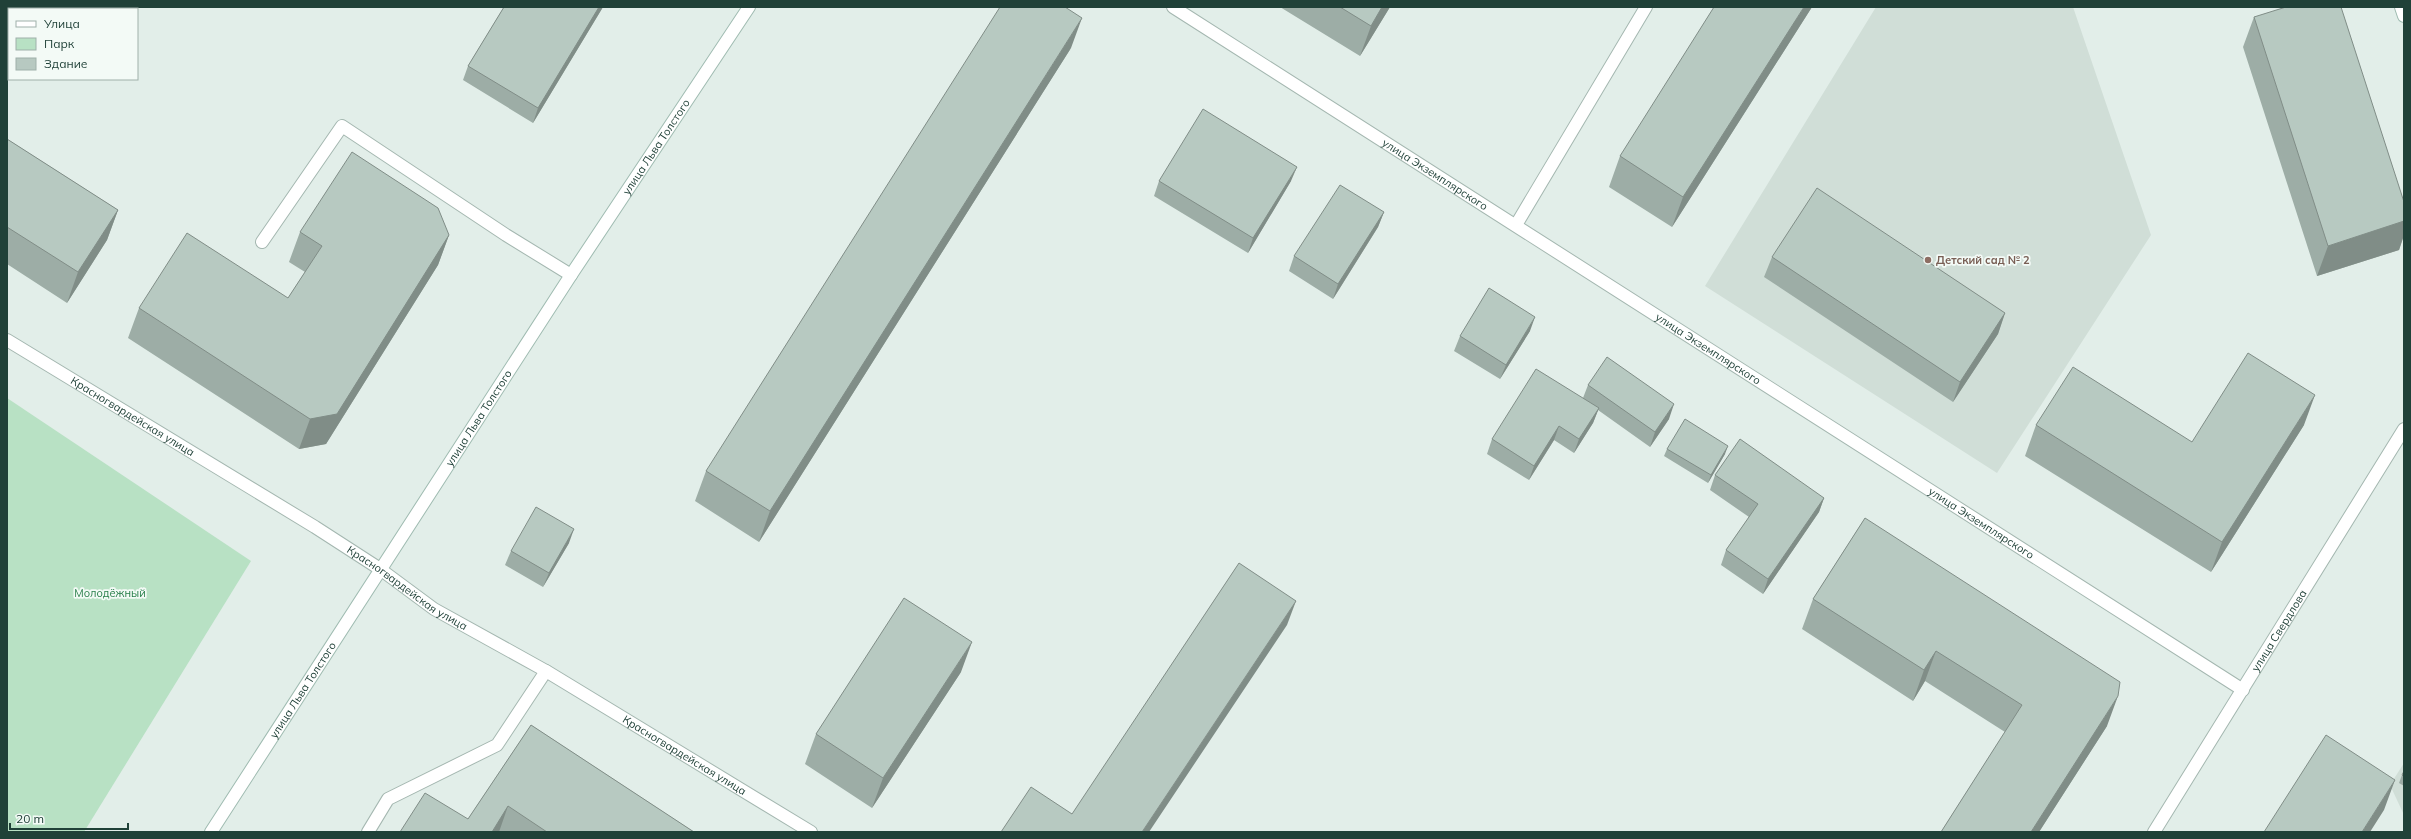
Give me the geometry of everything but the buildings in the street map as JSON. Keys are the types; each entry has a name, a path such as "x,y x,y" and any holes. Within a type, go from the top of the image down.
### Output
{"street":[{"name":"улица Льва Толстого","path":"211,832 571,275 749,7"},
{"name":"улица Экземплярского","path":"1173,7 2243,690"},
{"path":"1516,225 1646,7"},
{"path":"2401,7 2404,16"},
{"path":"262,242 342,126 506,235 571,275"},
{"name":"Красногвардейская улица","path":"7,340 315,527 380,569 434,609 546,671 811,832"},
{"name":"улица Свердлова","path":"2154,832 2404,429"},
{"path":"368,832 388,799 497,745 546,671"}],"shaded area":[{"name":"Детский сад № 2","path":"1876,7 2073,7 2151,235 1997,473 1705,286"},
{"path":"2404,763 2404,815 2390,785"}],"green space":[{"name":"Молодёжный","path":"7,398 251,561 84,832 7,832"}],"place":[{"name":"Детский сад № 2","path":"1928,260"}]}
